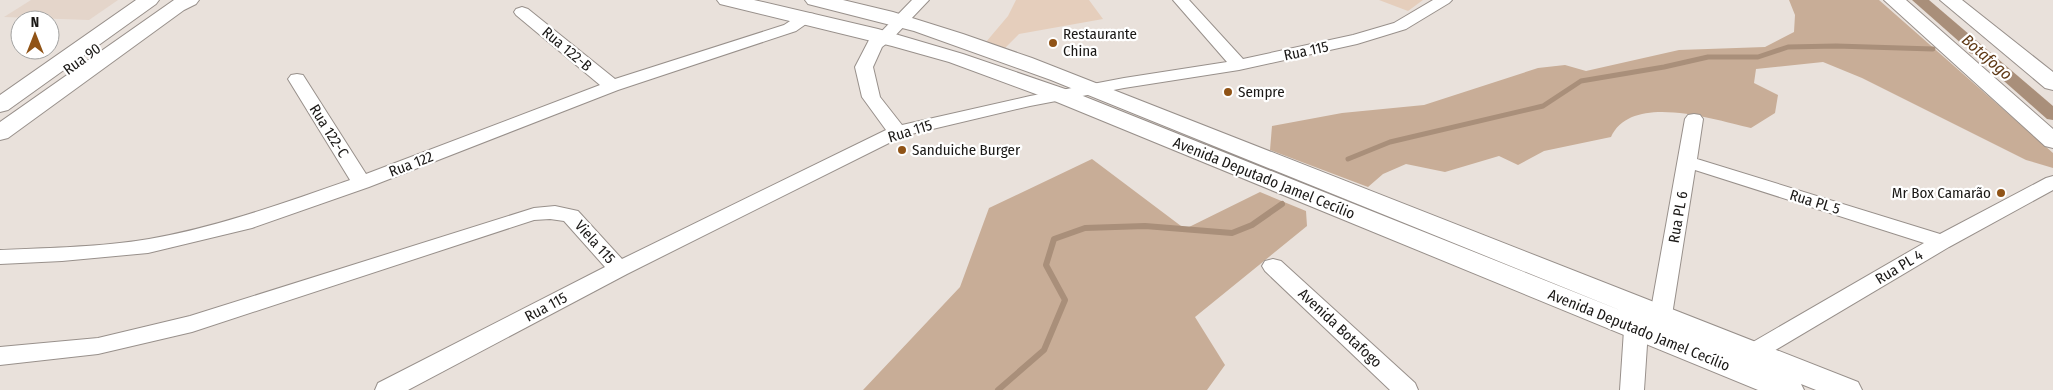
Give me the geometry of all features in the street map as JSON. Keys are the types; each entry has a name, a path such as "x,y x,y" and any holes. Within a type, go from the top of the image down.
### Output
{"main road":[{"path":"0,95 134,0"},
{"name":"Rua 90","path":"0,105 149,0"},
{"name":"Rua 90","path":"0,119 165,0"},
{"path":"0,133 177,6 189,0"},
{"name":"Avenida Deputado Jamel Cecílio","path":"727,0 901,21 993,51 1093,88 1848,390"},
{"path":"1894,0 2053,141"},
{"path":"1950,0 2053,84"},
{"name":"Avenida Deputado Jamel Cecílio","path":"812,9 885,37 957,58 1060,95 1636,330 1789,390"}],"street":[{"path":"897,132 871,97 864,67 875,44 885,37 921,0"},
{"path":"1181,0 1239,65"},
{"name":"Rua 115","path":"387,390 619,269 897,132 1093,88 1239,65 1357,39 1400,26 1444,0"},
{"name":"Rua 122","path":"0,257 62,254 148,246 245,223 362,183 612,86 790,28 812,9"},
{"name":"Rua 122-B","path":"522,12 612,86"},
{"name":"Rua 122-C","path":"297,80 362,183"},
{"name":"Rua PL 6","path":"1660,315 1694,119"},
{"name":"Rua PL 5","path":"1688,162 1942,242"},
{"name":"Rua PL 4","path":"1754,352 1942,242 2052,186"},
{"name":"Viela 115","path":"0,356 98,346 182,326 528,215 545,212 560,212 571,216 619,269"},
{"name":"Avenida Botafogo","path":"1273,266 1406,390"},
{"path":"1632,390 1636,330"}],"shaded area":[{"path":"31,0 118,0 89,20 60,19 60,10 15,10"},
{"path":"1016,0 1089,0 1103,19 1019,34 1005,48 986,42 1008,16"},
{"path":"1379,0 1423,0 1408,11"},
{"path":"1789,0 1879,0 2053,153 2053,168 2026,160 1862,78 1823,62 1756,69 1754,83 1778,95 1775,113 1751,128 1696,115 1655,112 1637,115 1622,123 1611,137 1544,151 1518,165 1499,156 1445,172 1406,164 1383,174 1368,187 1270,150 1272,126 1342,113 1424,105 1538,68 1565,65 1586,71 1679,50 1765,47 1794,32 1795,15"},
{"path":"1092,159 1185,229 1260,192 1306,211 1307,226 1195,317 1225,365 1207,390 863,390 960,287 989,208"}],"waterway":[{"name":"Botafogo","path":"1920,0 2053,115"},
{"path":"1348,159 1390,142 1543,106 1581,81 1664,67 1708,57 1758,57 1788,47 1836,46 1933,49"},
{"name":"Botafogo","path":"1971,51 1978,50"},
{"path":"998,390 1044,350 1065,300 1046,265 1054,239 1085,228 1145,226 1232,233 1252,225 1282,204"}],"place":[{"name":"Restaurante China","path":"1053,43"},
{"name":"Sempre","path":"1228,92"},
{"name":"Sanduiche Burger","path":"902,150"},
{"name":"Mr Box Camarão","path":"2001,193"}]}
